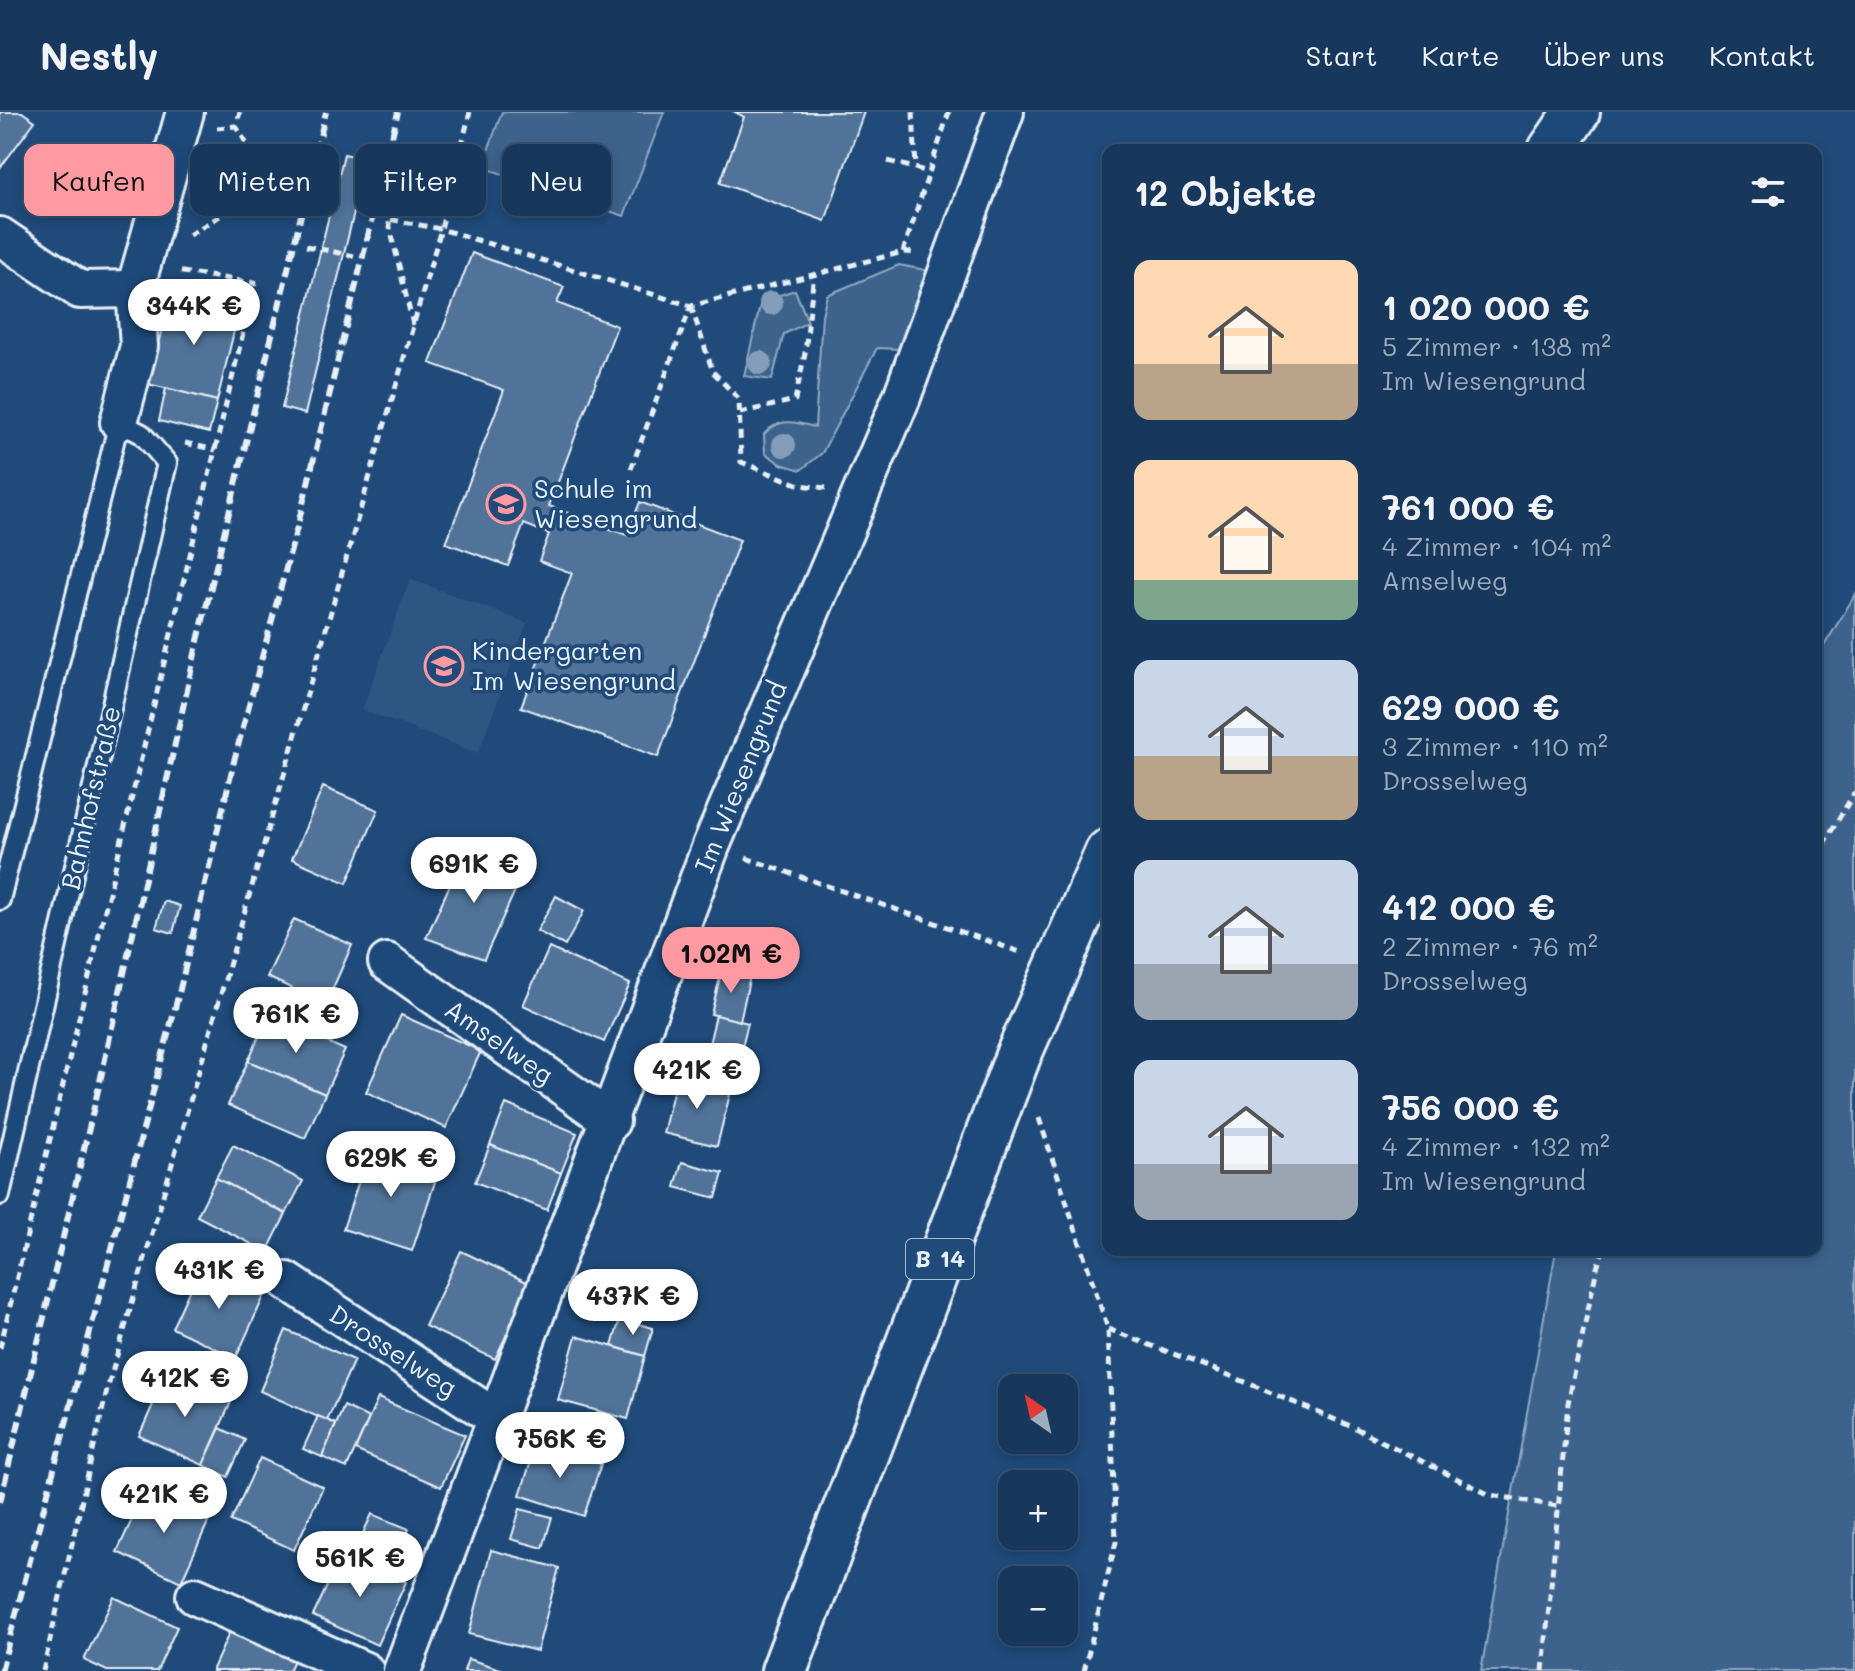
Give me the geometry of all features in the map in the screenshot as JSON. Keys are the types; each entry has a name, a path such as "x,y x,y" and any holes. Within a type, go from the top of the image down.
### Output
{"main road":[{"path":"1555,144 1577,112"},
{"name":"B 14","path":"784,1671 1018,1056 1102,866"}],"street":[{"path":"130,428 139,346 139,277 185,112"},
{"name":"Im Wiesengrund","path":"402,1671 611,1121 711,846 902,397 1005,112"},
{"path":"0,236 80,290 139,277"},
{"name":"Amselweg","path":"387,962 611,1121"},
{"name":"Drosselweg","path":"287,1281 499,1420"},
{"path":"195,1596 365,1671"}],"lane":[{"path":"0,900 130,428"},
{"name":"Bahnhofstraße","path":"0,1195 167,463 130,428"}],"path":[{"path":"189,236 259,192 275,191 236,126 240,112"},
{"path":"43,1671 107,1390 441,229 470,112"},
{"path":"913,112 916,168"},
{"path":"903,252 949,112"},
{"path":"888,161 929,172"},
{"path":"413,327 388,219 441,229 691,306 903,252 953,258"},
{"path":"306,246 354,256"},
{"path":"740,413 795,400 805,353 814,273"},
{"path":"0,1348 255,283 139,277"},
{"path":"691,306 713,372 739,399 741,462 800,485 860,493"},
{"path":"631,469 691,306"},
{"path":"1822,846 1855,792"},
{"path":"711,846 1020,952"},
{"path":"1038,1117 1108,1329 1116,1542 1084,1671"},
{"path":"1543,1671 1568,1403 1601,1256"},
{"path":"1108,1329 1355,1428 1490,1495 1558,1506"}],"shaded area":[{"path":"502,112 664,112 624,216 611,212 611,144 502,144 502,174 486,168 486,156"},
{"path":"899,265 930,271 901,349 877,348 822,453 801,470 781,464 765,453 764,434 782,423 815,427 822,315 827,295"},
{"path":"795,290 808,322 784,334 772,380 744,376 761,301"},
{"name":"Kindergarten Im Wiesengrund","path":"410,579 527,623 478,753 362,710"},
{"path":"1855,595 1855,1671 1481,1671 1555,1256 1822,1256 1822,649"}],"building":[{"path":"0,112 22,112 35,121 0,168"},
{"path":"735,112 864,112 825,221 720,183 744,117"},
{"path":"344,154 355,156 355,208 305,414 282,408 329,216 339,216 339,174"},
{"name":"Schule im Wiesengrund","path":"472,253 564,287 557,303 617,326 549,506 627,535 640,502 740,540 658,757 521,707 572,573 539,561 549,534 524,524 508,566 446,543 504,390 430,363"},
{"path":"171,293 239,311 217,401 148,384"},
{"path":"166,388 217,401 209,433 159,421"},
{"path":"323,787 378,810 347,883 292,859"},
{"path":"465,851 523,873 484,959 426,938"},
{"path":"556,896 584,911 565,946 537,931"},
{"path":"164,901 180,906 173,933 156,928"},
{"path":"294,919 352,945 326,1004 267,977"},
{"path":"549,948 630,984 604,1042 523,1005"},
{"path":"722,969 750,976 740,1021 711,1014"},
{"path":"401,1015 481,1051 446,1128 366,1092"},
{"path":"716,1015 748,1023 732,1085 701,1077"},
{"path":"268,1016 345,1050 325,1094 248,1061"},
{"path":"248,1061 325,1094 305,1138 228,1105"},
{"path":"677,1076 731,1090 717,1146 663,1133"},
{"path":"506,1104 577,1133 561,1173 490,1145"},
{"path":"233,1145 303,1181 286,1214 216,1178"},
{"path":"490,1145 561,1173 547,1210 475,1182"},
{"path":"370,1147 439,1170 412,1251 343,1229"},
{"path":"682,1162 723,1173 716,1198 675,1187"},
{"path":"216,1178 286,1214 267,1252 197,1216"},
{"path":"461,1251 531,1284 495,1359 425,1326"},
{"path":"201,1265 265,1294 236,1358 172,1328"},
{"path":"620,1319 653,1328 645,1356 612,1346"},
{"path":"286,1330 354,1360 327,1421 260,1391"},
{"path":"576,1336 645,1356 628,1419 558,1400"},
{"path":"167,1373 231,1402 203,1465 139,1436"},
{"path":"378,1398 465,1435 441,1487 355,1450"},
{"path":"344,1406 369,1418 347,1468 322,1457"},
{"path":"318,1416 336,1424 322,1457 303,1449"},
{"path":"220,1428 245,1440 228,1477 203,1465"},
{"path":"537,1443 601,1464 584,1516 520,1495"},
{"path":"260,1458 323,1487 294,1550 231,1521"},
{"path":"146,1489 210,1518 181,1582 117,1552"},
{"path":"520,1509 552,1517 543,1548 511,1539"},
{"path":"372,1514 409,1529 396,1560 358,1544"},
{"path":"491,1550 559,1568 537,1651 469,1634"},
{"path":"343,1552 406,1582 377,1645 313,1616"},
{"path":"114,1597 177,1627 157,1671 107,1671 84,1660"},
{"path":"230,1631 294,1660 289,1671 212,1671"},
{"path":"468,1659 507,1671 464,1671"}],"railway":[{"path":"0,1502 99,1086 196,649 326,112"},
{"path":"1,1671 180,989 235,757 299,520 398,112"}],"place":[{"name":"Schule im Wiesengrund","path":"506,504"},
{"name":"Kindergarten Im Wiesengrund","path":"444,666"}]}
